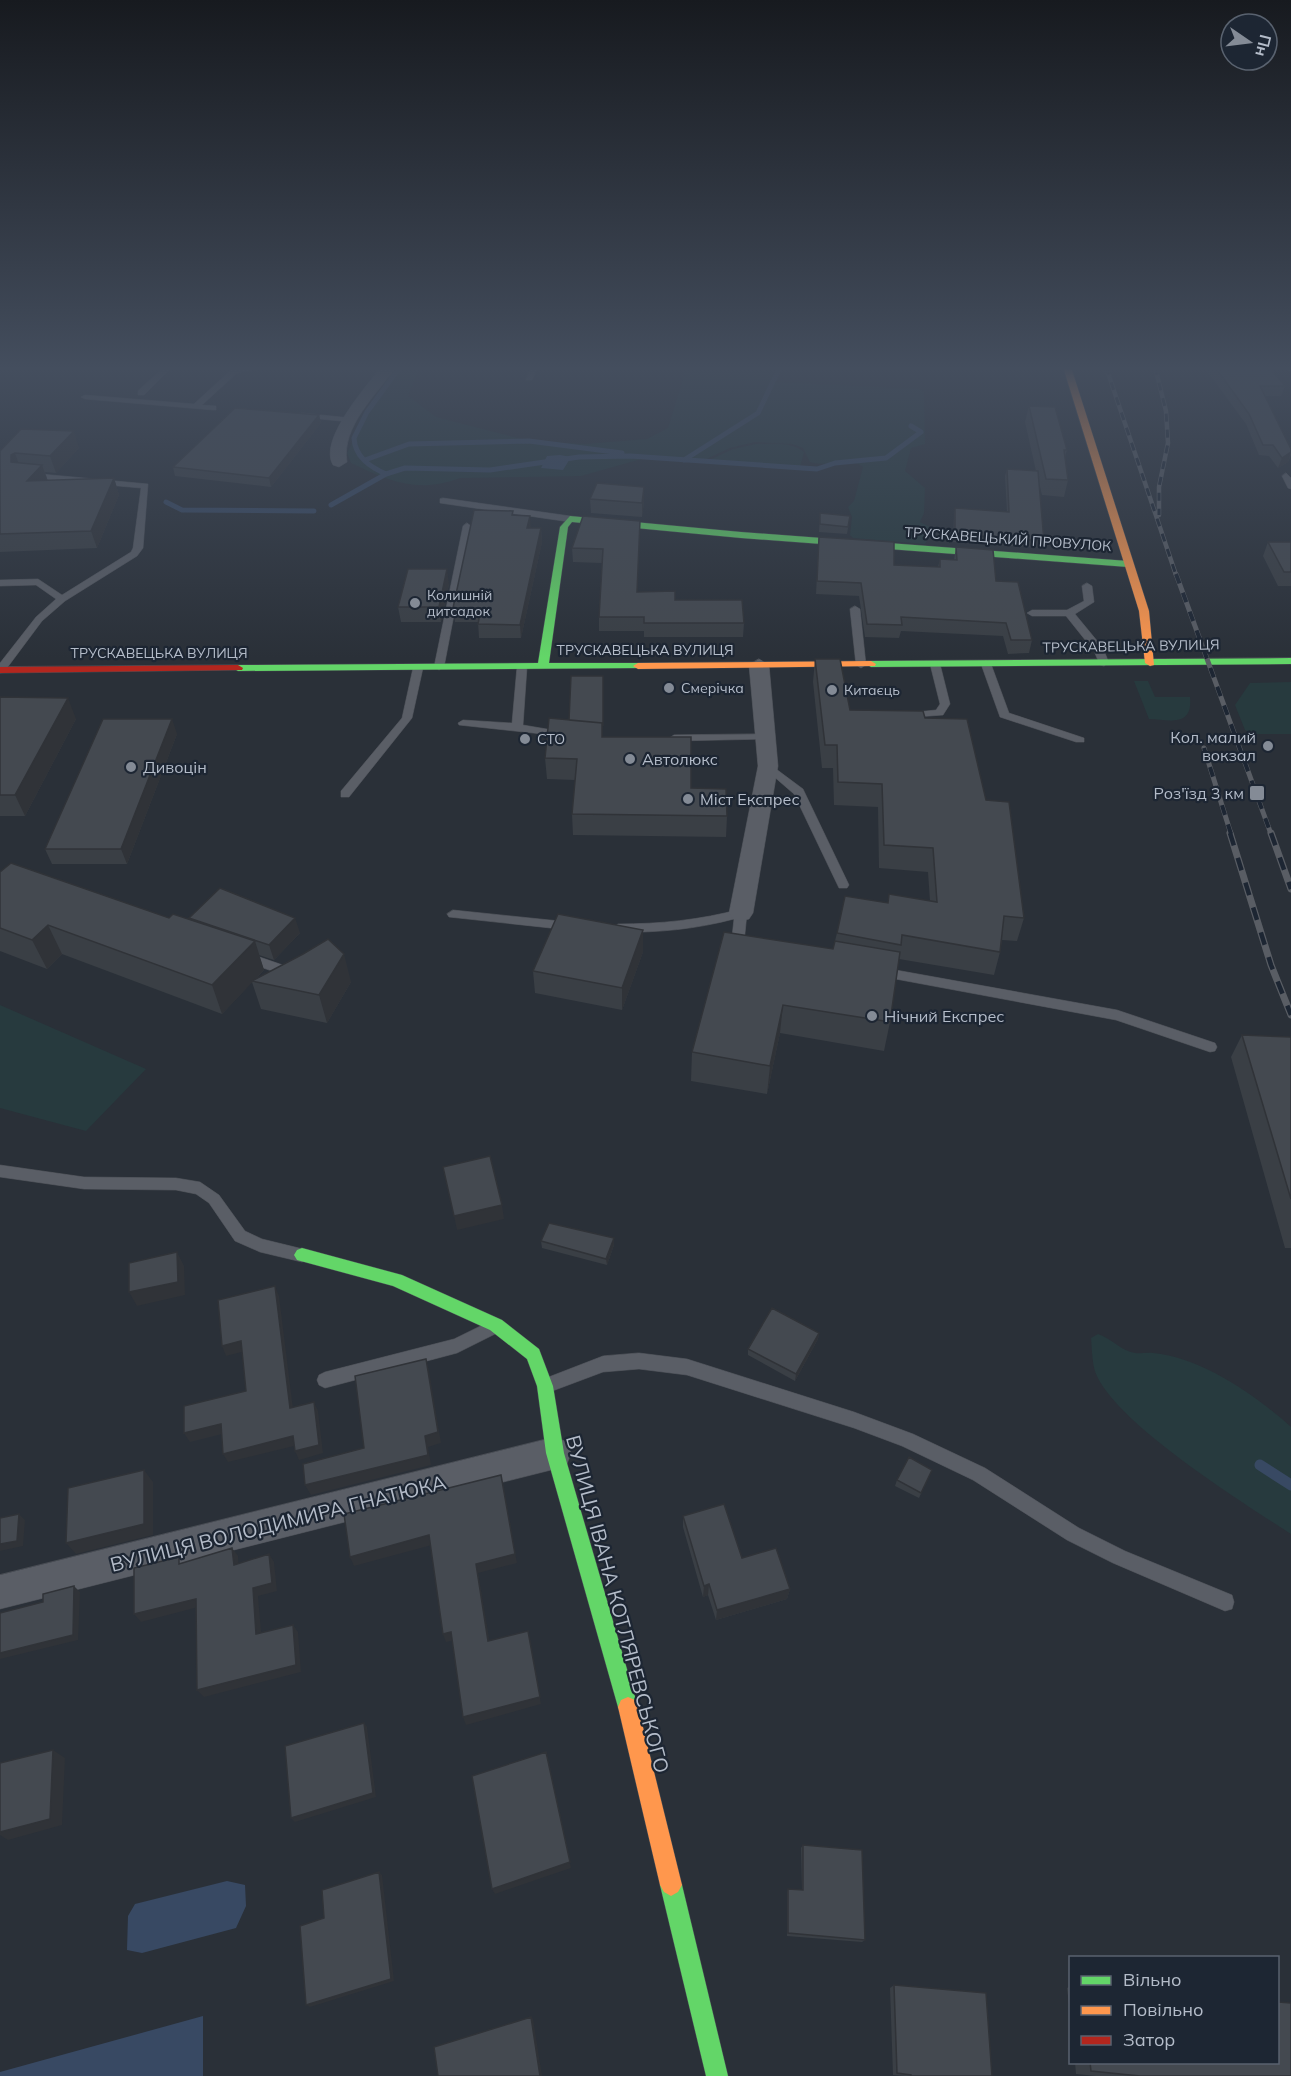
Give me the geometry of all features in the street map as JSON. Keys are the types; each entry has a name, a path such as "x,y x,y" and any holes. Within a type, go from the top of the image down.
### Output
{"street":[{"path":"1097,464 1144,611 1150,663"},
{"path":"543,667 564,527 570,519"},
{"name":"ТРУСКАВЕЦЬКИЙ ПРОВУЛОК","path":"570,519 741,535 1128,564"},
{"name":"ТРУСКАВЕЦЬКА ВУЛИЦЯ","path":"0,670 1291,662"},
{"path":"741,913 768,766 759,665"},
{"name":"ВУЛИЦЯ ІВАНА КОТЛЯРЕВСЬКОГО","path":"302,1255 396,1280 496,1325 533,1354 545,1386 555,1453 624,1692 717,2076"},
{"name":"ВУЛИЦЯ ВОЛОДИМИРА ГНАТЮКА","path":"0,1592 555,1453"}],"lane":[{"path":"0,670 39,619 62,599 134,554 138,548 145,486 22,476"},
{"path":"1286,476 1291,486"},
{"path":"443,501 570,519"},
{"path":"439,667 467,526"},
{"path":"0,583 38,582 62,599"},
{"path":"1032,613 1069,613 1089,602 1087,586"},
{"path":"855,609 861,665"},
{"path":"1069,613 1099,650 1104,663"},
{"path":"893,716 928,716 939,713 945,704 935,664"},
{"path":"986,664 1005,715 1080,740"},
{"path":"517,727 522,667"},
{"path":"345,794 408,718 418,668"},
{"path":"463,723 517,727 579,737"},
{"path":"661,738 765,737"},
{"path":"768,766 799,792 843,885"},
{"path":"605,927 679,927 698,925 741,913 738,946 760,950"},
{"path":"453,914 513,922 583,926"},
{"path":"228,951 304,976"},
{"path":"864,969 1117,1015 1210,1047"},
{"path":"0,1171 84,1183 176,1184 200,1188 214,1199 240,1236 260,1245 302,1255"},
{"path":"325,1380 457,1346 496,1325"},
{"path":"545,1386 603,1364 639,1361 687,1367 854,1420 907,1440 979,1474 1073,1534 1119,1557 1225,1602"}],"green space":[{"path":"353,464 624,464 581,476 460,478 431,485 404,483"},
{"path":"752,464 801,464 800,467"},
{"path":"857,464 907,464 905,471 925,488 924,513 920,522 930,527 931,534 925,544 853,538 850,535 852,517 848,507 854,501 863,467"},
{"path":"1134,681 1148,681 1155,697 1190,697 1188,713 1178,720 1149,719"},
{"path":"1291,682 1291,734 1255,734 1245,730 1235,705 1250,683"},
{"path":"0,1005 146,1069 86,1131 0,1108"},
{"path":"1098,1334 1130,1352 1172,1356 1209,1370 1245,1391 1291,1427 1291,1534 1183,1461 1129,1416 1109,1394 1096,1374 1091,1338"}],"water":[{"path":"543,464 567,464 563,470 541,468"},
{"path":"227,1881 245,1885 246,1906 236,1928 142,1953 127,1950 128,1916 135,1904"},
{"path":"203,2016 203,2076 0,2076 0,2072"}],"building":[{"path":"0,464 42,465 27,481 114,478 91,531 0,534"},
{"path":"176,464 280,464 269,478 173,467"},
{"path":"1042,464 1066,464 1068,480 1046,479"},
{"path":"1007,469 1038,471 1044,541 955,534 955,508 1009,512"},
{"path":"597,483 644,487 642,503 590,499"},
{"path":"474,510 513,511 512,515 530,516 527,528 541,528 520,625 478,624 481,608 453,608"},
{"path":"820,513 850,516 848,527 820,524"},
{"path":"583,516 640,521 637,592 675,591 675,600 742,600 744,623 644,623 644,617 599,617 603,549 572,548"},
{"path":"819,537 894,542 894,565 940,567 940,559 957,560 956,547 993,550 996,581 1018,582 1032,640 1011,640 1006,623 901,617 902,625 867,624 861,583 817,581"},
{"path":"1268,542 1291,542 1291,572 1284,572"},
{"path":"408,569 447,569 439,607 398,607"},
{"path":"815,659 840,659 850,710 923,711 925,718 967,719 986,800 1009,802 1024,918 1004,916 1000,952 902,935 901,945 837,933 845,896 888,903 889,894 937,902 933,848 884,845 882,784 838,782 837,745 825,745"},
{"path":"571,676 603,676 603,726 602,723 569,720"},
{"path":"0,697 68,698 15,795 0,795"},
{"path":"549,718 602,723 602,737 691,737 691,788 726,789 727,816 572,814 577,759 545,758"},
{"path":"103,719 172,719 121,849 45,849"},
{"path":"11,863 169,918 173,914 255,941 212,985 48,925 32,940 0,928 0,872"},
{"path":"220,888 295,918 269,945 189,918"},
{"path":"558,914 643,930 622,988 533,971"},
{"path":"724,932 833,949 835,941 900,952 890,1022 783,1005 770,1066 692,1052"},
{"path":"328,939 344,954 319,995 252,981 303,954"},
{"path":"1242,1035 1291,1037 1291,1199"},
{"path":"490,1156 502,1205 454,1216 443,1167"},
{"path":"549,1223 614,1238 606,1259 541,1241"},
{"path":"177,1252 178,1282 129,1292 129,1263"},
{"path":"275,1286 290,1408 314,1402 319,1445 295,1451 293,1436 223,1454 221,1424 184,1433 184,1406 246,1391 241,1341 222,1346 218,1300"},
{"path":"772,1308 819,1333 796,1374 748,1349"},
{"path":"426,1359 438,1432 425,1436 428,1455 305,1485 303,1464 364,1448 355,1376"},
{"path":"909,1457 932,1470 921,1493 897,1480"},
{"path":"144,1470 144,1524 66,1543 68,1488"},
{"path":"501,1475 515,1554 476,1564 488,1641 528,1631 540,1697 463,1717 451,1632 443,1634 429,1535 350,1557 344,1514"},
{"path":"724,1504 742,1558 776,1548 790,1589 717,1610 709,1584 704,1586 683,1516"},
{"path":"19,1514 17,1541 0,1544 0,1518"},
{"path":"232,1548 234,1565 269,1554 272,1583 253,1588 256,1634 293,1625 296,1665 197,1690 196,1599 134,1614 134,1568 179,1557 179,1564"},
{"path":"74,1586 73,1635 0,1653 0,1613 43,1602 43,1594"},
{"path":"364,1723 373,1793 291,1818 285,1746"},
{"path":"53,1750 50,1819 0,1832 0,1763"},
{"path":"546,1752 570,1862 492,1889 472,1776"},
{"path":"803,1845 862,1850 865,1940 788,1933 788,1889 803,1890"},
{"path":"379,1872 391,1979 306,2005 300,1926 324,1918 322,1890"},
{"path":"894,1985 986,1993 992,2076 911,2076 897,2073"},
{"path":"1279,2002 1291,2003 1291,2076 1140,2076 1091,2071 1090,2064 1279,2064"},
{"path":"531,2017 540,2076 438,2076 434,2047"}],"waterway":[{"path":"369,464 386,474"},
{"path":"386,474 405,468 490,470 532,464"},
{"path":"743,464 817,469 832,464"},
{"path":"331,505 386,474"},
{"path":"166,502 182,510 314,511"},
{"path":"1260,1465 1291,1485"}],"railway":[{"path":"1139,464 1176,575"},
{"path":"1159,515 1159,487 1164,464"},
{"path":"1176,574 1271,834"},
{"path":"1204,748 1231,834"},
{"path":"1230,833 1271,965 1291,1015"},
{"path":"1271,833 1291,889"}],"traffic: fast":[{"path":"543,667 564,527 570,519 741,535 1128,564"},
{"path":"871,664 1291,661"},
{"path":"238,668 638,666"},
{"path":"302,1255 396,1280 496,1325 533,1354 545,1386 555,1453 628,1707"},
{"path":"671,1885 717,2076"}],"traffic: slow":[{"path":"1098,464 1144,611 1150,663"},
{"path":"638,666 871,664"},
{"path":"628,1707 671,1885"}],"traffic: jam":[{"path":"0,670 238,668"}],"place":[{"name":"Колишній дитсадок","path":"415,603"},
{"name":"Смерічка","path":"669,688"},
{"name":"Китаєць","path":"832,690"},
{"name":"СТО","path":"525,739"},
{"name":"Кол. малий вокзал","path":"1268,746"},
{"name":"Автолюкс","path":"630,759"},
{"name":"Дивоцін","path":"131,767"},
{"name":"Роз'їзд 3 км","path":"1257,793"},
{"name":"Міст Експрес","path":"688,799"},
{"name":"Нічний Експрес","path":"872,1016"}]}
